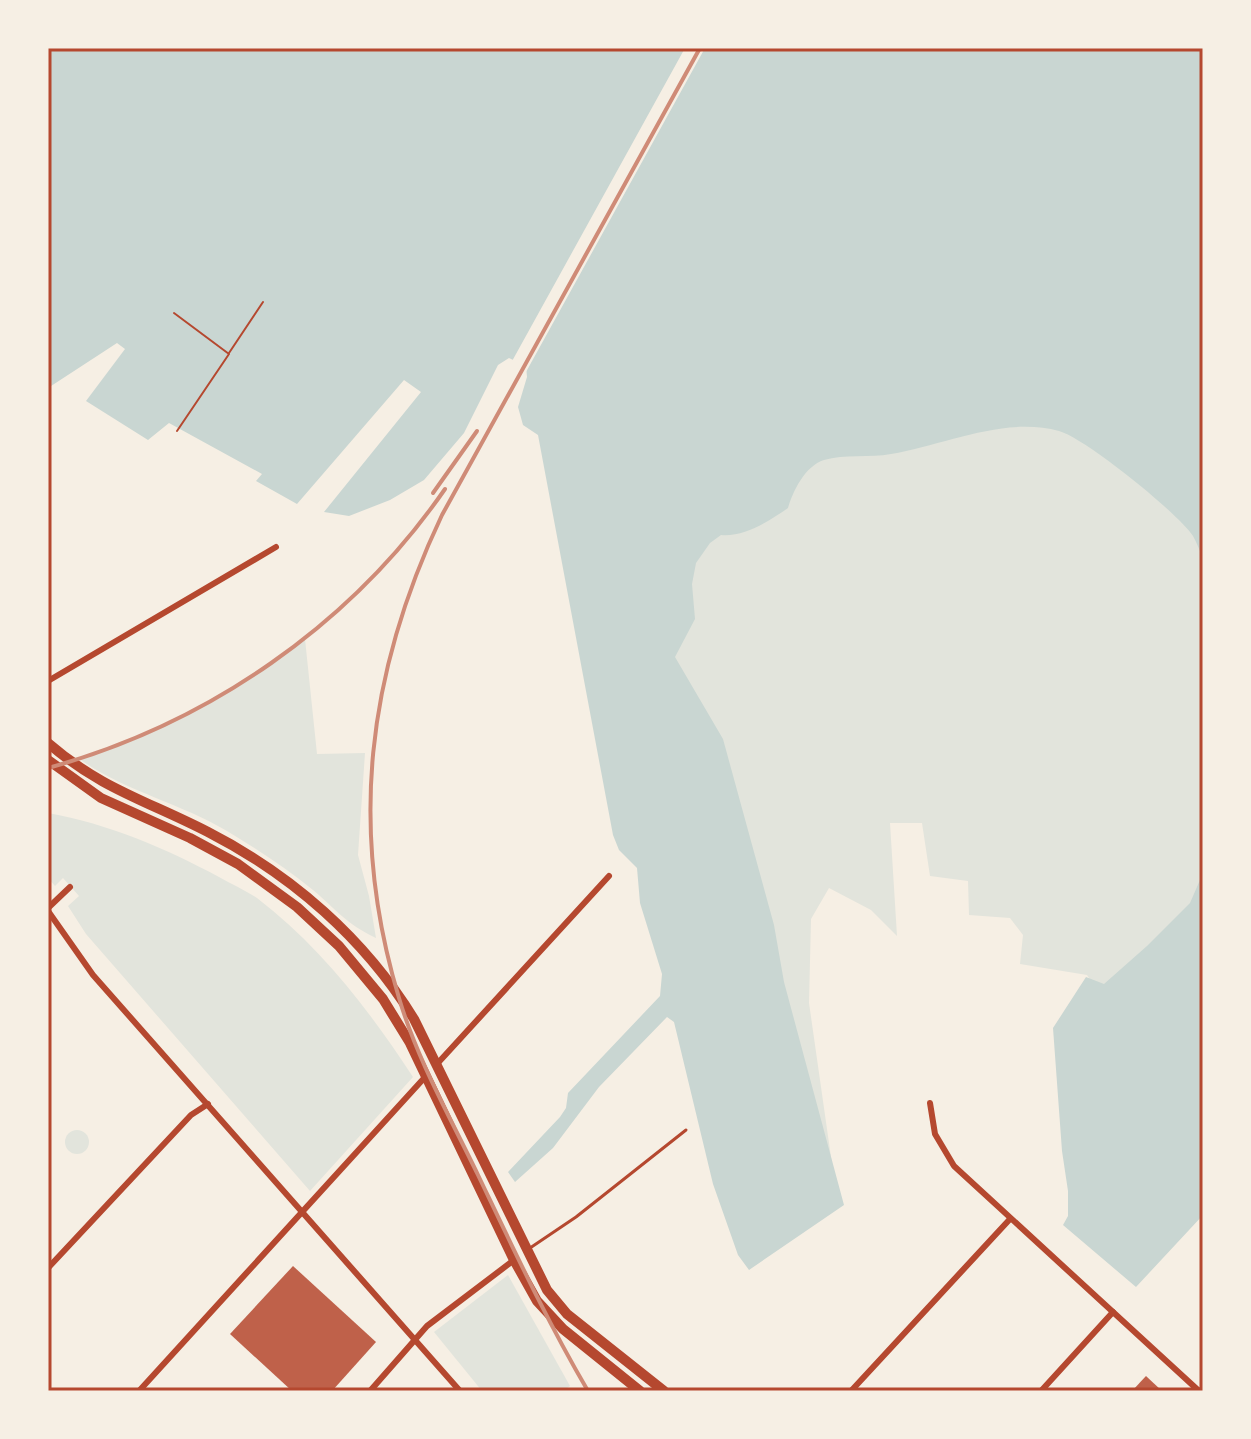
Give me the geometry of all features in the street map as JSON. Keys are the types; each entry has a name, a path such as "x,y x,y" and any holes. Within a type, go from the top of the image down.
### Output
{"main road":[{"path":"48,743 103,784 236,847 300,891 347,933 390,982 414,1019 542,1283 559,1306 664,1391"},
{"path":"48,760 101,798 190,838 238,864 311,919 352,960 403,1030 514,1260 541,1307 563,1329 640,1391"}],"street":[{"path":"48,681 276,547"},
{"path":"437,1064 609,876"},
{"path":"70,887 48,910 93,975 460,1391"},
{"path":"139,1391 426,1076"},
{"path":"930,1103 935,1134 954,1166 1199,1391"},
{"path":"48,1268 191,1115 208,1104"},
{"path":"851,1391 1010,1219"},
{"path":"370,1391 434,1320 514,1260"},
{"path":"1041,1391 1113,1312"}],"lane":[{"path":"426,1076 437,1064"},
{"path":"526,1250 576,1217 686,1130"}],"path":[{"path":"177,431 263,302"},
{"path":"174,313 229,354"}],"shaded area":[{"path":"48,48 1203,48 1203,559 1193,536 1184,525 1109,461 1059,431 1017,427 996,429 891,454 824,460 806,473 788,508 748,531 721,535 710,543 696,563 692,584 695,619 675,657 723,739 774,925 784,982 844,1205 749,1270 738,1255 713,1184 674,1022 667,1017 599,1087 553,1148 515,1182 508,1172 560,1117 566,1108 568,1093 660,996 662,974 640,903 637,868 619,850 613,835 538,435 523,425 518,407 527,377 526,366 509,358 498,365 464,433 424,480 390,500 349,516 324,512 421,392 404,380 297,504 256,481 262,474 169,423 148,440 86,401 125,349 117,343 48,388"},
{"path":"1064,423 1145,475 1203,541 1203,900 1109,987 1091,981 1087,975 1020,964 1023,935 1010,918 969,915 968,881 930,876 922,823 890,823 897,936 871,910 829,888 811,919 809,1003 835,1185 663,665 671,570 796,459 921,434"},
{"path":"305,639 317,754 365,753 358,855 376,938 349,922 282,866 227,831 114,779 78,758 154,731 216,700"},
{"path":"48,813 136,838 199,866 257,898 323,959 396,1052 413,1077 310,1191 86,934 68,906 79,896 63,878 55,886 48,878"},
{"path":"1203,873 1203,1215 1136,1287 1063,1225 1068,1216 1068,1191 1053,1028 1086,977 1104,984 1147,946 1190,903"},
{"path":"77,1130 85,1134 89,1142 85,1150 77,1154 69,1150 65,1142 69,1134"},
{"path":"508,1275 570,1386 563,1391 482,1391 434,1332"}],"pier":[{"path":"685,48 705,48 521,381 523,369 511,363"}],"building":[{"path":"293,1266 376,1342 332,1391 292,1391 230,1334"},
{"path":"1146,1376 1162,1391 1132,1391"}],"railway":[{"path":"588,1391 517,1257 406,1021 383,935 374,873 370,813 373,752 396,633 442,515 700,48"},
{"path":"433,493 477,431"},
{"path":"48,768 107,749 164,725 219,696 271,663 366,584 408,538 445,489"}]}
